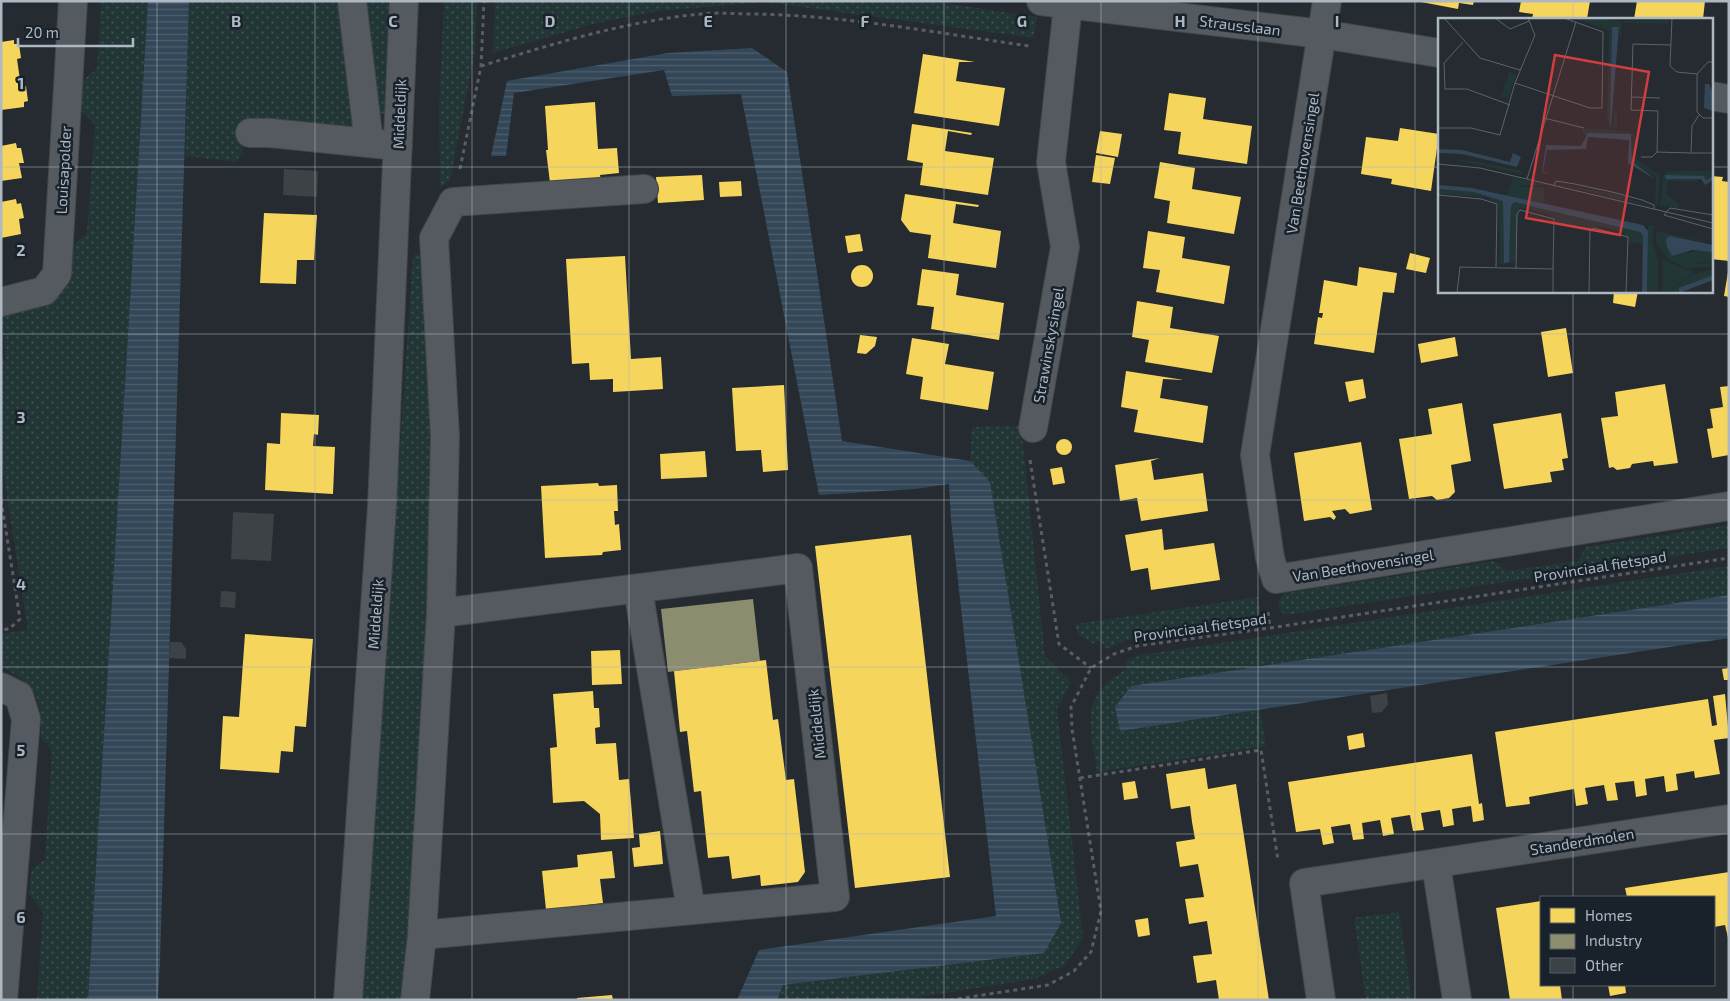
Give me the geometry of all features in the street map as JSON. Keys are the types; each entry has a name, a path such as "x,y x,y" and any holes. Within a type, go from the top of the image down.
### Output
{"street":[{"name":"Louisapolder","path":"1,302 44,291 57,274 73,1"},
{"path":"352,1 369,143"},
{"name":"Middeldijk","path":"348,1000 382,506 404,1"},
{"name":"Strausslaan","path":"1041,1 1322,34 1438,53"},
{"path":"1322,34 1326,1"},
{"name":"Strawinskysingel","path":"1034,428 1065,247 1051,162 1068,5"},
{"name":"Van Beethovensingel","path":"1322,34 1254,455 1270,558 1276,579 1729,506"},
{"path":"1712,96 1729,99"},
{"path":"250,133 270,133 398,146"},
{"path":"415,1000 422,935 441,613 445,436 434,238 453,202 644,189"},
{"path":"395,228 434,238"},
{"name":"Middeldijk","path":"422,935 835,897 798,568 441,613"},
{"path":"638,589 691,910"},
{"path":"1,687 19,696 26,719 3,1000"},
{"name":"Standerdmolen","path":"1304,883 1729,819"},
{"path":"1436,864 1457,1000"},
{"path":"1304,883 1321,1000"}],"path":[{"path":"453,202 481,66 484,1"},
{"path":"481,66 562,41 644,22 703,14 775,14 830,18 1063,51"},
{"path":"950,1000 1048,985 1074,971 1091,952 1101,911 1072,729 1071,707 1091,668 1059,644 1030,457 1034,428"},
{"path":"1,500 20,618 9,629 1,630"},
{"name":"Provinciaal fietspad","path":"1091,668 1114,654 1137,646 1270,628 1729,558"},
{"path":"1080,778 1261,750 1279,865 1304,883"}],"shaded area":[{"path":"101,1 148,1 88,1000 37,1000 43,912 29,894 31,871 45,859 52,751 41,737 40,712 35,695 23,681 3,668 1,634 28,630 1,458 1,361 6,360 1,315 33,308 55,297 62,289 67,278 73,246 87,233 95,125 80,109 82,81 97,69"},
{"path":"189,1 345,1 355,121 353,129 246,143 237,162 185,156"},
{"path":"360,1 390,1 384,114 377,113"},
{"path":"444,1 477,1 475,51 450,180 440,188 439,108"},
{"path":"508,1 931,1 1037,17 1034,38 764,2 658,11 593,24 493,53 495,3"},
{"path":"417,253 423,256 435,448 430,617 405,1000 363,1000 413,257"},
{"path":"1021,426 1045,656 1071,682 1057,709 1083,938 1065,965 1034,979 900,1000 777,1000 783,985 1044,953 990,483 970,461 972,427"},
{"path":"1729,525 1729,548 1286,615 1279,610 1278,601 1285,593 1495,561 1507,571 1578,561 1586,547"},
{"path":"1729,566 1729,595 1131,686 1120,731 1260,710 1266,746 1097,772 1091,725 1091,712 1094,701 1101,690 1112,679 1128,668 1124,661 1141,655"},
{"path":"1258,597 1260,611 1252,620 1127,640 1106,649 1099,640 1094,644 1078,634 1075,624"},
{"path":"1399,912 1412,1000 1366,1000 1354,918"}],"water":[{"path":"148,1 189,1 158,1000 88,1000"},
{"path":"752,48 787,72 842,441 970,461 990,482 1061,923 1044,953 783,985 777,1000 737,1000 759,950 996,916 951,520 949,484 915,489 819,495 741,94 672,96 664,70 514,93 506,156 491,156 507,81 668,53"},
{"path":"1729,595 1729,638 1120,731 1115,707 1131,686"}],"building: Homes":[{"path":"1416,1 1474,1 1473,5 1459,3 1458,9"},
{"path":"1521,1 1590,1 1587,18 1532,18 1533,14 1519,12"},
{"path":"1637,1 1705,1 1703,18 1634,18"},
{"path":"14,40 14,44 19,44 21,58 17,59 21,87 26,86 28,101 24,102 24,107 1,110 1,42"},
{"path":"923,54 975,62 959,62 956,81 1005,88 999,126 914,113"},
{"path":"1169,93 1206,98 1203,119 1252,126 1247,164 1178,154 1181,132 1164,130"},
{"path":"595,102 598,149 617,148 619,173 600,175 601,180 550,183 546,150 548,150 545,106"},
{"path":"912,124 972,133 971,135 948,131 945,151 994,158 988,195 920,185 923,163 907,160"},
{"path":"1400,128 1438,134 1431,191 1391,184 1392,179 1361,174 1366,137 1398,141"},
{"path":"1100,131 1122,134 1118,157 1096,153"},
{"path":"16,143 17,148 21,148 24,163 19,163 22,178 1,181 1,146"},
{"path":"1096,155 1115,158 1110,184 1092,182"},
{"path":"1160,162 1195,168 1192,189 1241,197 1234,234 1167,223 1170,201 1154,198"},
{"path":"702,175 704,200 658,203 656,177"},
{"path":"1712,176 1723,177 1722,181 1729,182 1729,261 1712,259"},
{"path":"741,181 742,196 720,197 719,182"},
{"path":"905,194 979,205 978,207 956,204 953,223 1001,231 996,268 928,258 931,235 910,232 901,220"},
{"path":"16,199 17,204 21,203 24,218 19,219 21,234 1,238 1,202"},
{"path":"264,213 317,215 314,260 297,260 296,284 260,283"},
{"path":"1148,231 1185,237 1182,258 1230,266 1224,304 1156,292 1160,270 1143,268"},
{"path":"860,234 863,251 848,253 845,236"},
{"path":"1410,253 1430,258 1426,273 1406,269"},
{"path":"625,256 631,359 661,357 663,389 613,392 613,379 590,380 589,363 572,364 566,259"},
{"path":"862,265 870,268 873,276 870,284 862,287 854,284 851,276 854,268"},
{"path":"1359,267 1397,273 1394,293 1383,292 1374,353 1314,344 1318,317 1322,318 1323,313 1319,313 1324,280 1357,286"},
{"path":"922,269 959,274 956,295 1004,303 999,340 931,329 934,307 917,305"},
{"path":"1729,272 1729,297 1724,296"},
{"path":"1614,292 1638,292 1635,307 1613,303"},
{"path":"1137,301 1173,307 1170,328 1219,336 1212,373 1145,362 1149,340 1132,337"},
{"path":"1566,328 1573,373 1548,377 1541,332"},
{"path":"860,335 877,337 875,346 866,354 857,353"},
{"path":"1455,337 1458,356 1421,363 1418,344"},
{"path":"912,338 949,344 945,364 994,372 988,410 920,399 923,377 906,374"},
{"path":"1126,371 1184,380 1163,379 1160,398 1208,406 1203,443 1134,432 1138,410 1121,407"},
{"path":"1363,379 1366,398 1349,402 1345,382"},
{"path":"1665,384 1678,463 1654,466 1653,461 1632,464 1630,468 1617,470 1613,467 1609,468 1601,418 1618,416 1615,392"},
{"path":"784,385 788,470 763,472 761,450 736,451 732,388"},
{"path":"1729,386 1729,455 1712,458 1707,429 1713,428 1710,409 1723,407 1720,387"},
{"path":"1462,403 1471,461 1451,465 1455,492 1449,498 1437,500 1432,496 1409,499 1399,439 1432,434 1428,409"},
{"path":"281,413 319,415 318,435 314,434 313,446 335,447 333,494 265,490 267,443 280,444"},
{"path":"1561,413 1568,458 1562,459 1564,470 1550,472 1552,482 1504,489 1493,424"},
{"path":"1061,439 1067,439 1072,444 1070,453 1061,455 1056,450 1056,444"},
{"path":"1361,442 1372,510 1350,514 1345,509 1332,511 1336,517 1334,520 1330,517 1304,521 1294,453"},
{"path":"705,451 707,477 661,479 660,454"},
{"path":"1160,458 1151,461 1154,480 1203,473 1208,511 1141,521 1137,498 1120,501 1115,465"},
{"path":"1062,467 1065,483 1053,485 1050,469"},
{"path":"598,483 599,486 617,485 618,511 614,511 615,525 619,524 621,550 603,552 602,555 545,558 541,486"},
{"path":"1162,529 1164,550 1214,543 1220,580 1151,590 1148,568 1131,571 1125,535"},
{"path":"911,535 950,877 855,888 815,546"},
{"path":"245,634 313,639 306,727 295,726 293,752 281,751 279,773 220,769 223,716 239,717"},
{"path":"620,650 622,684 592,685 591,651"},
{"path":"766,660 773,720 778,719 786,780 794,779 805,872 798,882 761,886 760,875 732,879 729,856 708,858 701,791 694,792 687,731 680,732 674,671"},
{"path":"1729,668 1729,680 1724,680 1722,669"},
{"path":"593,691 594,708 599,708 600,727 595,728 596,744 616,743 619,780 629,779 634,838 601,840 600,814 584,801 553,803 550,748 557,747 553,694"},
{"path":"1725,694 1729,738 1714,740 1720,774 1695,778 1694,771 1676,774 1678,790 1666,792 1664,776 1645,779 1647,795 1636,797 1634,781 1615,783 1618,800 1607,801 1604,785 1585,788 1588,804 1576,806 1574,789 1529,797 1530,804 1506,807 1495,732 1708,699 1712,726 1717,725 1713,696"},
{"path":"1363,733 1365,747 1349,750 1347,736"},
{"path":"1472,754 1479,804 1482,803 1484,820 1473,822 1471,806 1452,809 1454,825 1443,827 1440,810 1421,813 1424,830 1413,831 1410,815 1391,818 1394,834 1383,836 1380,820 1362,823 1364,839 1353,840 1350,824 1331,827 1334,843 1323,845 1320,829 1296,832 1288,782"},
{"path":"1205,768 1208,789 1236,784 1269,1000 1219,1000 1216,980 1197,983 1193,956 1212,954 1207,921 1189,924 1185,899 1204,897 1198,864 1180,867 1176,842 1195,839 1190,806 1171,809 1166,774"},
{"path":"1135,781 1138,798 1124,800 1122,783"},
{"path":"660,831 663,864 634,867 632,848 640,847 639,834"},
{"path":"612,851 615,878 600,879 603,903 546,910 542,871 578,867 577,855"},
{"path":"1729,872 1729,942 1725,925 1715,927 1715,896 1627,896 1625,888"},
{"path":"1540,901 1540,986 1560,986 1562,1000 1510,1000 1496,908"},
{"path":"1148,918 1150,935 1138,937 1135,920"},
{"path":"1608,986 1625,986 1626,993 1610,996"},
{"path":"612,995 613,1000 577,1000 577,998"}],"building: Industry":[{"path":"753,599 760,661 668,672 661,609"}],"building: Other":[{"path":"284,169 318,171 317,197 283,195"},
{"path":"233,512 274,514 271,561 231,559"},
{"path":"221,591 236,592 235,608 220,607"},
{"path":"170,642 181,642 186,649 186,659 169,658"},
{"path":"1387,693 1388,704 1382,712 1372,713 1370,696"}]}
